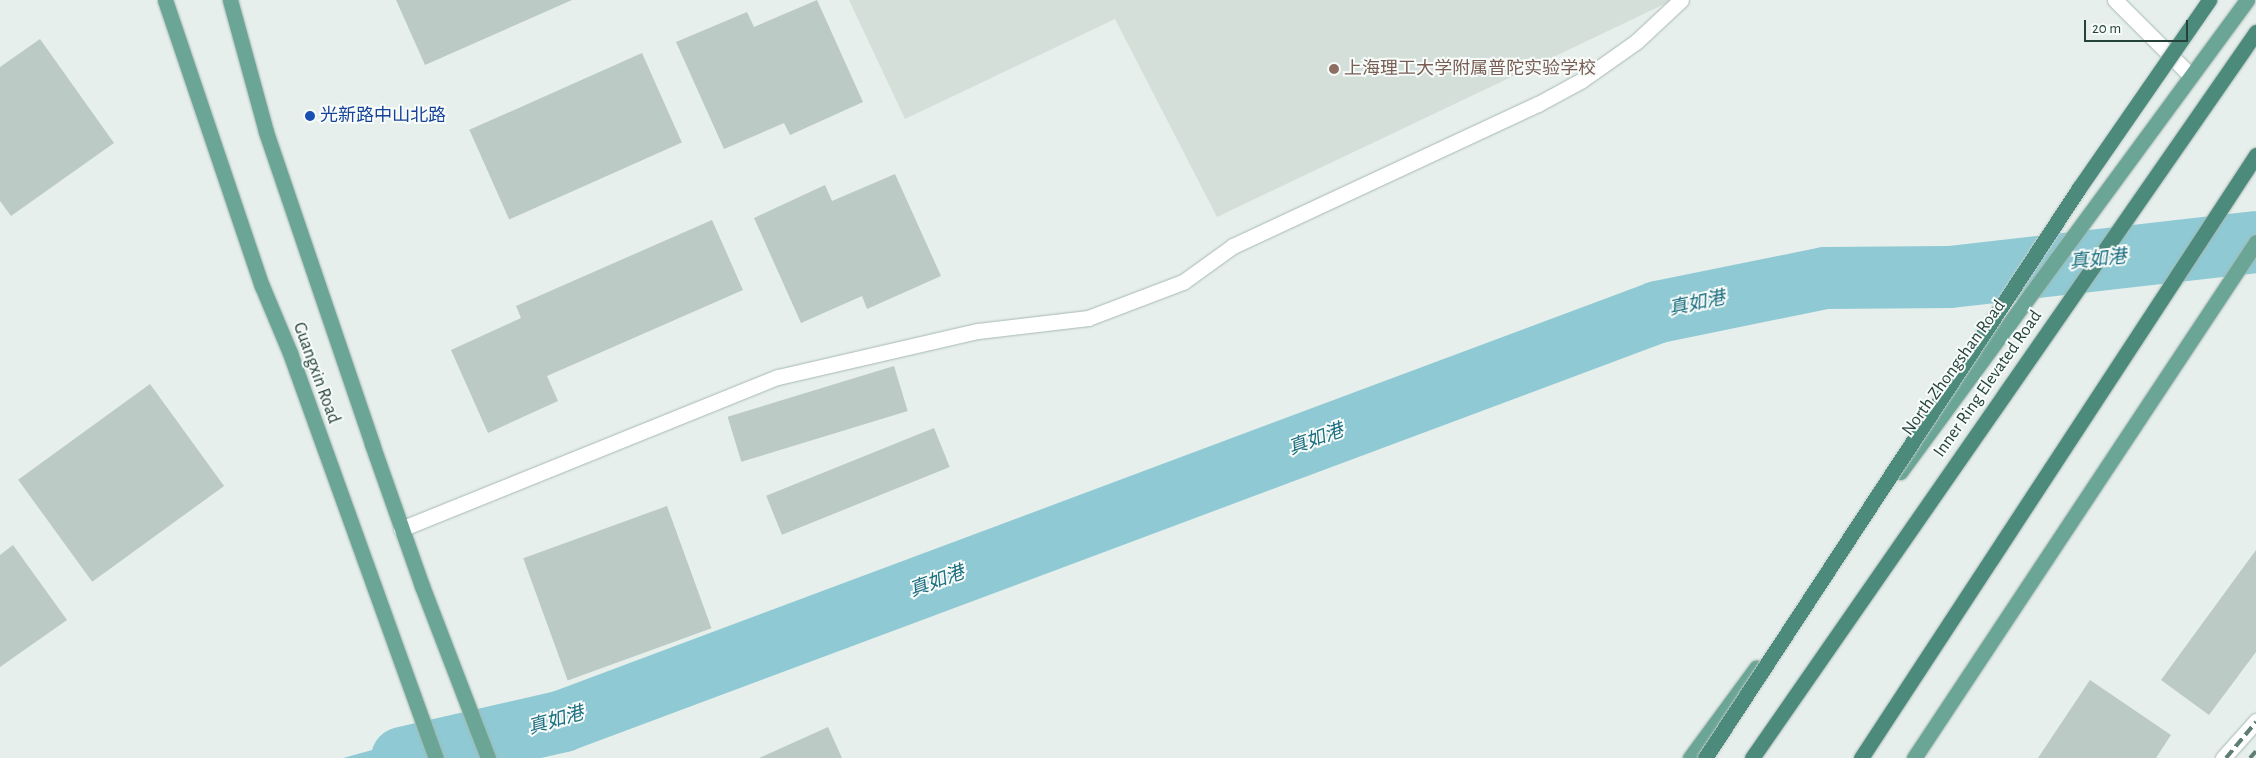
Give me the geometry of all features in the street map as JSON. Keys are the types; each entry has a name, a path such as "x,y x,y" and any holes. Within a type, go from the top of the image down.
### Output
{"highway":[{"path":"1705,758 2079,188 2209,0"},
{"name":"Inner Ring Elevated Road","path":"1752,758 2256,32"},
{"path":"1862,758 2256,155"}],"main road":[{"name":"Guangxin Road","path":"165,0 262,286 290,353 378,602 436,758"},
{"name":"Guangxin Road","path":"230,0 266,132 422,586 488,757"},
{"name":"North Zhongshan Road","path":"1690,758 2247,0"},
{"path":"1914,758 2256,242"}],"street":[{"path":"402,529 778,376 978,331 1088,318 1183,282 1233,246 1538,104 1582,80 1637,41 1681,0"},
{"path":"2115,0 2191,76"},
{"path":"2223,758 2256,721"}],"shaded area":[{"name":"上海理工大学附属普陀实验学校","path":"849,0 1673,0 1217,217 1115,19 905,119"}],"water":[{"path":"398,743 405,758 343,758"}],"building":[{"path":"396,0 572,0 425,65"},
{"path":"817,0 863,102 790,135 784,123 724,149 676,42 747,12 754,27"},
{"path":"40,39 114,143 11,216 0,201 0,67"},
{"path":"642,53 682,143 509,219 469,130"},
{"path":"895,174 941,276 867,309 862,296 801,323 754,218 825,185 832,201"},
{"path":"712,220 743,290 547,376 558,401 488,433 451,350 521,318 516,306"},
{"path":"894,366 908,411 741,462 728,417"},
{"path":"150,384 224,486 92,582 18,480"},
{"path":"934,428 950,467 782,535 766,496"},
{"path":"667,506 711,628 568,680 523,558"},
{"path":"13,545 67,620 0,667 0,555"},
{"path":"2256,550 2256,652 2209,715 2161,680"},
{"path":"2090,680 2171,735 2156,758 2038,758"},
{"path":"828,727 842,758 759,758"}],"waterway":[{"name":"真如港","path":"402,758 563,721 1658,312 1825,278 1950,277 2256,242"}],"railway":[{"path":"2226,758 2256,722"},
{"path":"2250,758 2256,751"}],"place":[{"name":"上海理工大学附属普陀实验学校","path":"1334,69"},
{"name":"光新路中山北路","path":"310,116"}]}
